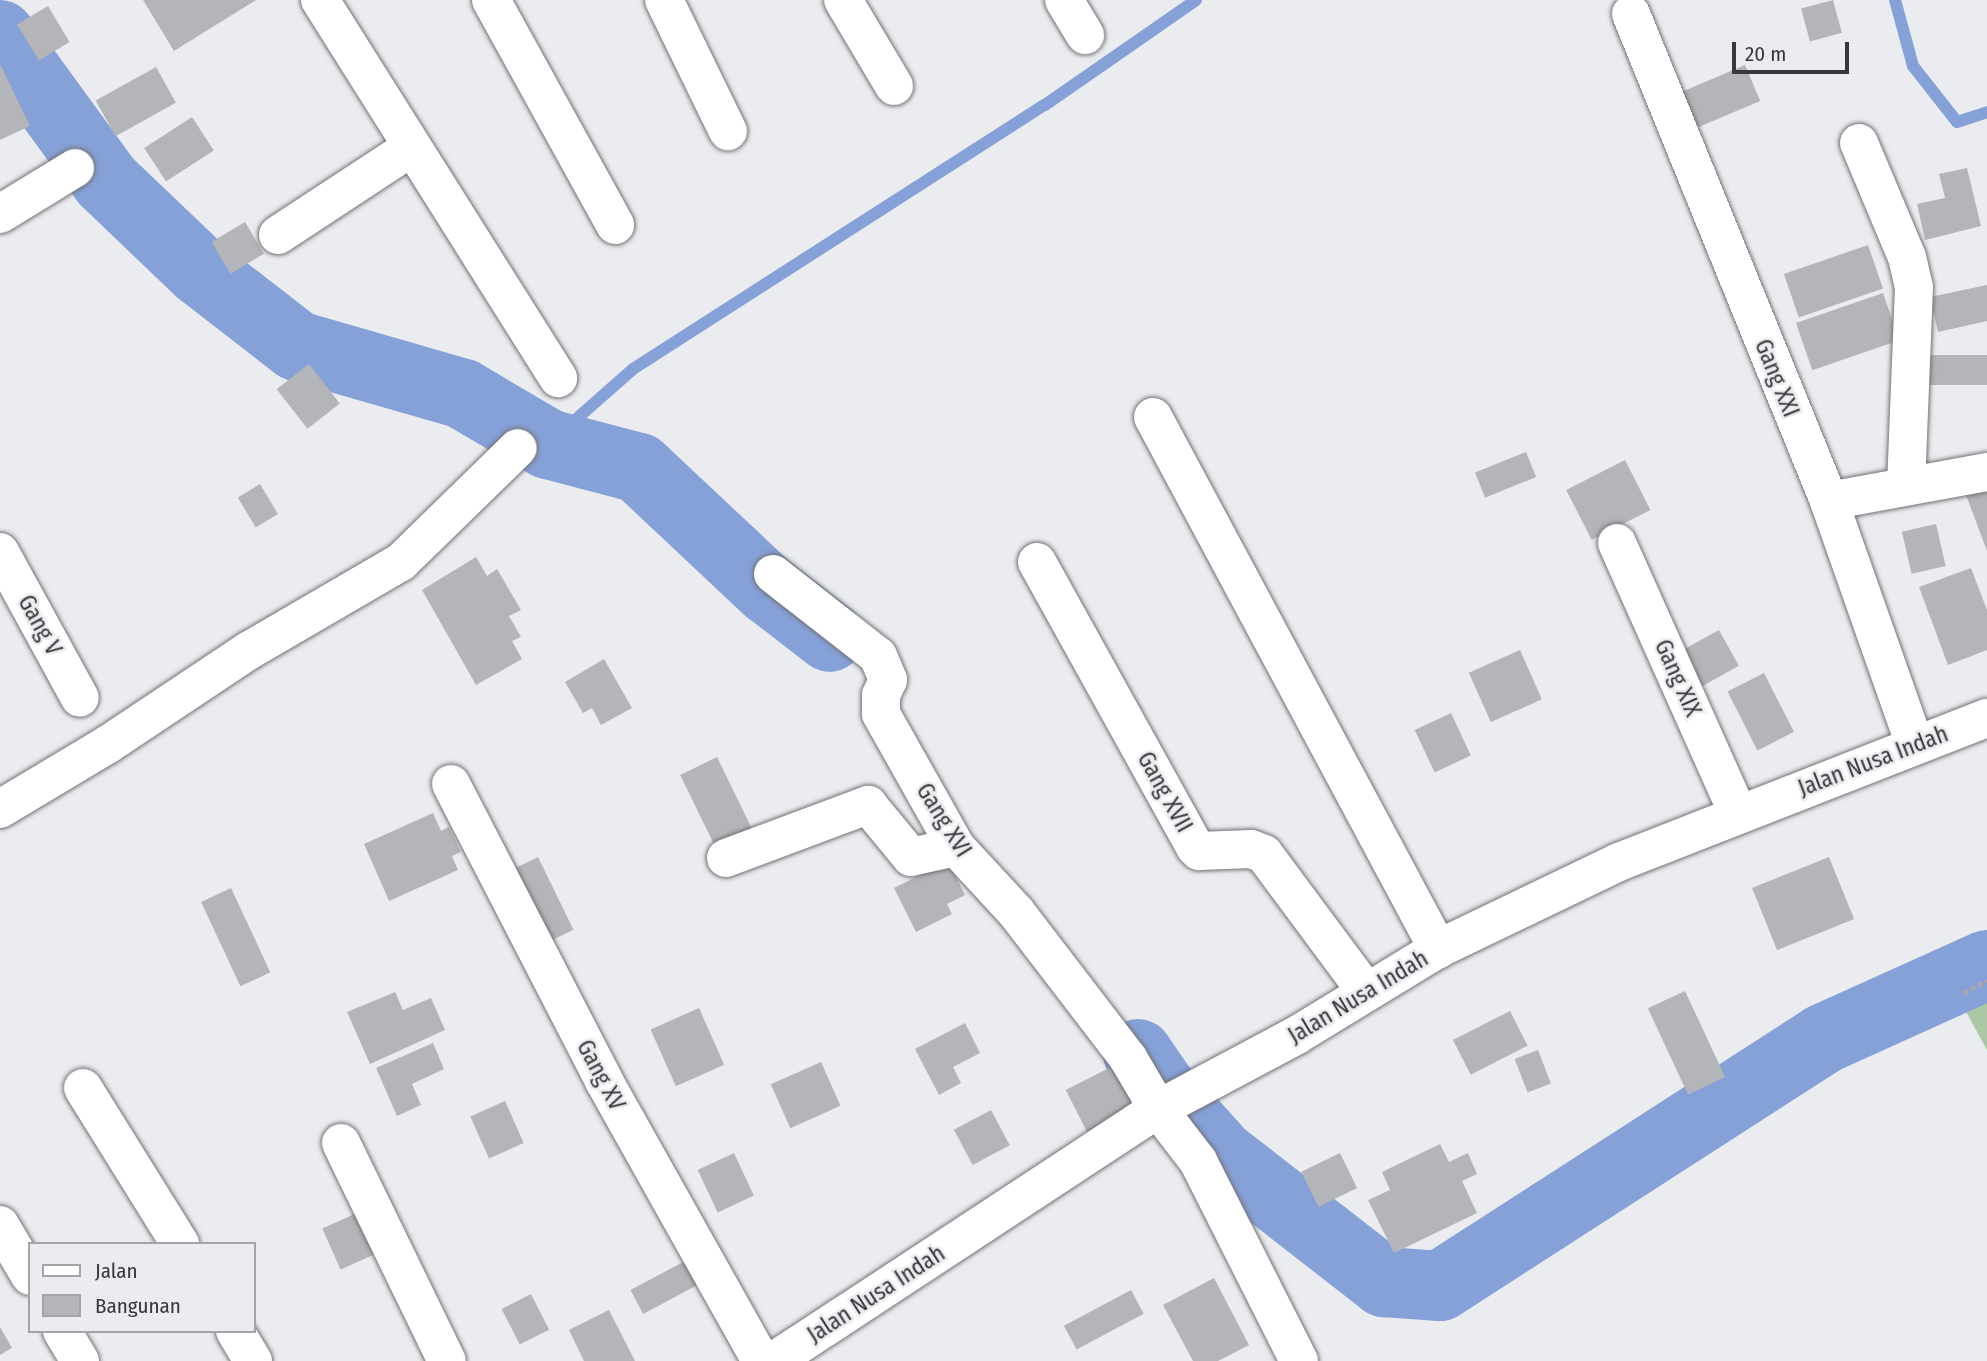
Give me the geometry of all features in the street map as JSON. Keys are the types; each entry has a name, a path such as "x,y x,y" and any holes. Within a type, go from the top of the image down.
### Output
{"street":[{"path":"320,0 558,378"},
{"path":"491,0 615,225"},
{"path":"664,0 728,131"},
{"path":"843,0 894,86"},
{"path":"1064,0 1085,35"},
{"name":"Gang XXI","path":"1631,14 1829,501 1915,745"},
{"path":"1859,143 1907,257 1914,287 1906,485"},
{"path":"278,235 412,147"},
{"path":"0,214 75,168"},
{"path":"1153,418 1438,949"},
{"path":"0,809 107,745 248,651 401,562 518,447"},
{"path":"1829,501 1987,472"},
{"name":"Gang XIX","path":"1617,543 1738,814"},
{"name":"Gang V","path":"0,552 80,698"},
{"name":"Gang XVII","path":"1037,562 1195,847 1199,851 1251,849 1264,854 1365,990"},
{"name":"Gang XVI","path":"773,574 863,641 878,656 884,688 881,714 956,847 1016,912 1128,1058 1173,1101 1198,1161 1299,1361"},
{"name":"Jalan Nusa Indah","path":"774,1361 1173,1101 1297,1035 1365,990 1438,949 1619,862 1987,718"},
{"name":"Gang XV","path":"451,784 604,1081 761,1361"},
{"path":"726,858 868,805 911,857 956,847"},
{"path":"83,1088 179,1242"},
{"path":"341,1143 447,1361"},
{"path":"0,1225 28,1273"},
{"path":"63,1333 79,1361"},
{"path":"235,1333 253,1361"}],"path":[{"path":"1963,993 1987,981"}],"green space":[{"path":"1987,975 1987,1050 1954,990"}],"water":[{"path":"1987,951 1987,975 1954,990 1946,971"}],"building":[{"path":"143,0 256,0 174,51"},
{"path":"1833,0 1842,33 1810,41 1801,9"},
{"path":"48,6 70,42 39,61 17,25"},
{"path":"0,64 30,126 0,140"},
{"path":"1745,65 1760,101 1690,131 1675,95"},
{"path":"156,67 176,103 116,136 96,100"},
{"path":"192,117 214,151 166,182 144,148"},
{"path":"1967,168 1981,226 1925,240 1917,204 1945,198 1939,174"},
{"path":"245,222 264,254 231,274 212,242"},
{"path":"1868,245 1883,288 1799,317 1784,274"},
{"path":"1987,285 1987,321 1938,332 1930,297"},
{"path":"1883,293 1899,340 1812,370 1796,323"},
{"path":"1925,355 1987,355 1987,385 1925,385"},
{"path":"309,364 340,403 307,429 277,389"},
{"path":"1526,452 1536,477 1485,498 1475,473"},
{"path":"1625,460 1650,510 1592,540 1566,490"},
{"path":"260,484 278,514 256,527 238,497"},
{"path":"1987,488 1987,551 1966,495"},
{"path":"1936,524 1946,566 1912,574 1902,532"},
{"path":"476,557 487,576 497,569 521,610 509,616 521,637 512,641 522,659 476,685 422,590"},
{"path":"1971,568 1987,610 1987,650 1948,665 1919,587"},
{"path":"1719,630 1739,666 1700,688 1680,652"},
{"path":"1520,650 1542,699 1491,722 1469,673"},
{"path":"604,659 632,708 601,725 592,708 583,713 565,682"},
{"path":"1764,673 1794,732 1757,750 1727,692"},
{"path":"1451,713 1471,756 1435,773 1415,730"},
{"path":"717,757 754,833 717,851 680,775"},
{"path":"433,813 441,831 449,827 461,852 452,856 458,870 389,901 364,844"},
{"path":"538,857 574,930 538,947 502,875"},
{"path":"1829,857 1854,919 1777,950 1752,888"},
{"path":"948,861 965,895 947,904 952,914 916,932 894,888"},
{"path":"231,888 270,972 240,986 201,902"},
{"path":"1685,991 1725,1077 1688,1094 1648,1008"},
{"path":"395,992 403,1010 431,998 445,1030 370,1064 347,1012"},
{"path":"699,1008 724,1065 676,1086 651,1030"},
{"path":"1510,1011 1528,1046 1471,1075 1453,1040"},
{"path":"965,1023 980,1053 953,1067 961,1083 939,1095 915,1049"},
{"path":"433,1043 444,1069 412,1084 421,1105 397,1116 376,1068"},
{"path":"1538,1050 1551,1084 1528,1093 1515,1059"},
{"path":"821,1062 841,1106 790,1128 771,1084"},
{"path":"1113,1066 1134,1108 1087,1132 1066,1090"},
{"path":"505,1101 524,1143 489,1158 470,1116"},
{"path":"991,1110 1010,1145 973,1165 954,1130"},
{"path":"1440,1144 1449,1162 1468,1153 1477,1174 1462,1181 1477,1213 1394,1253 1368,1200 1390,1190 1382,1172"},
{"path":"734,1153 754,1196 718,1213 698,1170"},
{"path":"1340,1153 1357,1188 1318,1207 1301,1172"},
{"path":"357,1213 375,1254 341,1270 322,1228"},
{"path":"687,1260 700,1284 643,1314 630,1290"},
{"path":"1214,1278 1249,1345 1218,1361 1193,1361 1163,1305"},
{"path":"1131,1290 1144,1314 1077,1350 1064,1326"},
{"path":"531,1294 549,1330 520,1345 502,1309"},
{"path":"609,1310 635,1361 584,1361 569,1330"},
{"path":"0,1327 12,1348 0,1355"}],"waterway":[{"path":"548,444 633,369 1045,105 1196,0"},
{"path":"1895,0 1913,66 1957,122 1987,112"},
{"path":"0,35 106,181 199,270 297,346 463,394 548,444 639,468 768,589 830,637"},
{"path":"1138,1054 1161,1088 1221,1155 1384,1282 1440,1286 1823,1039 1987,965"}]}
